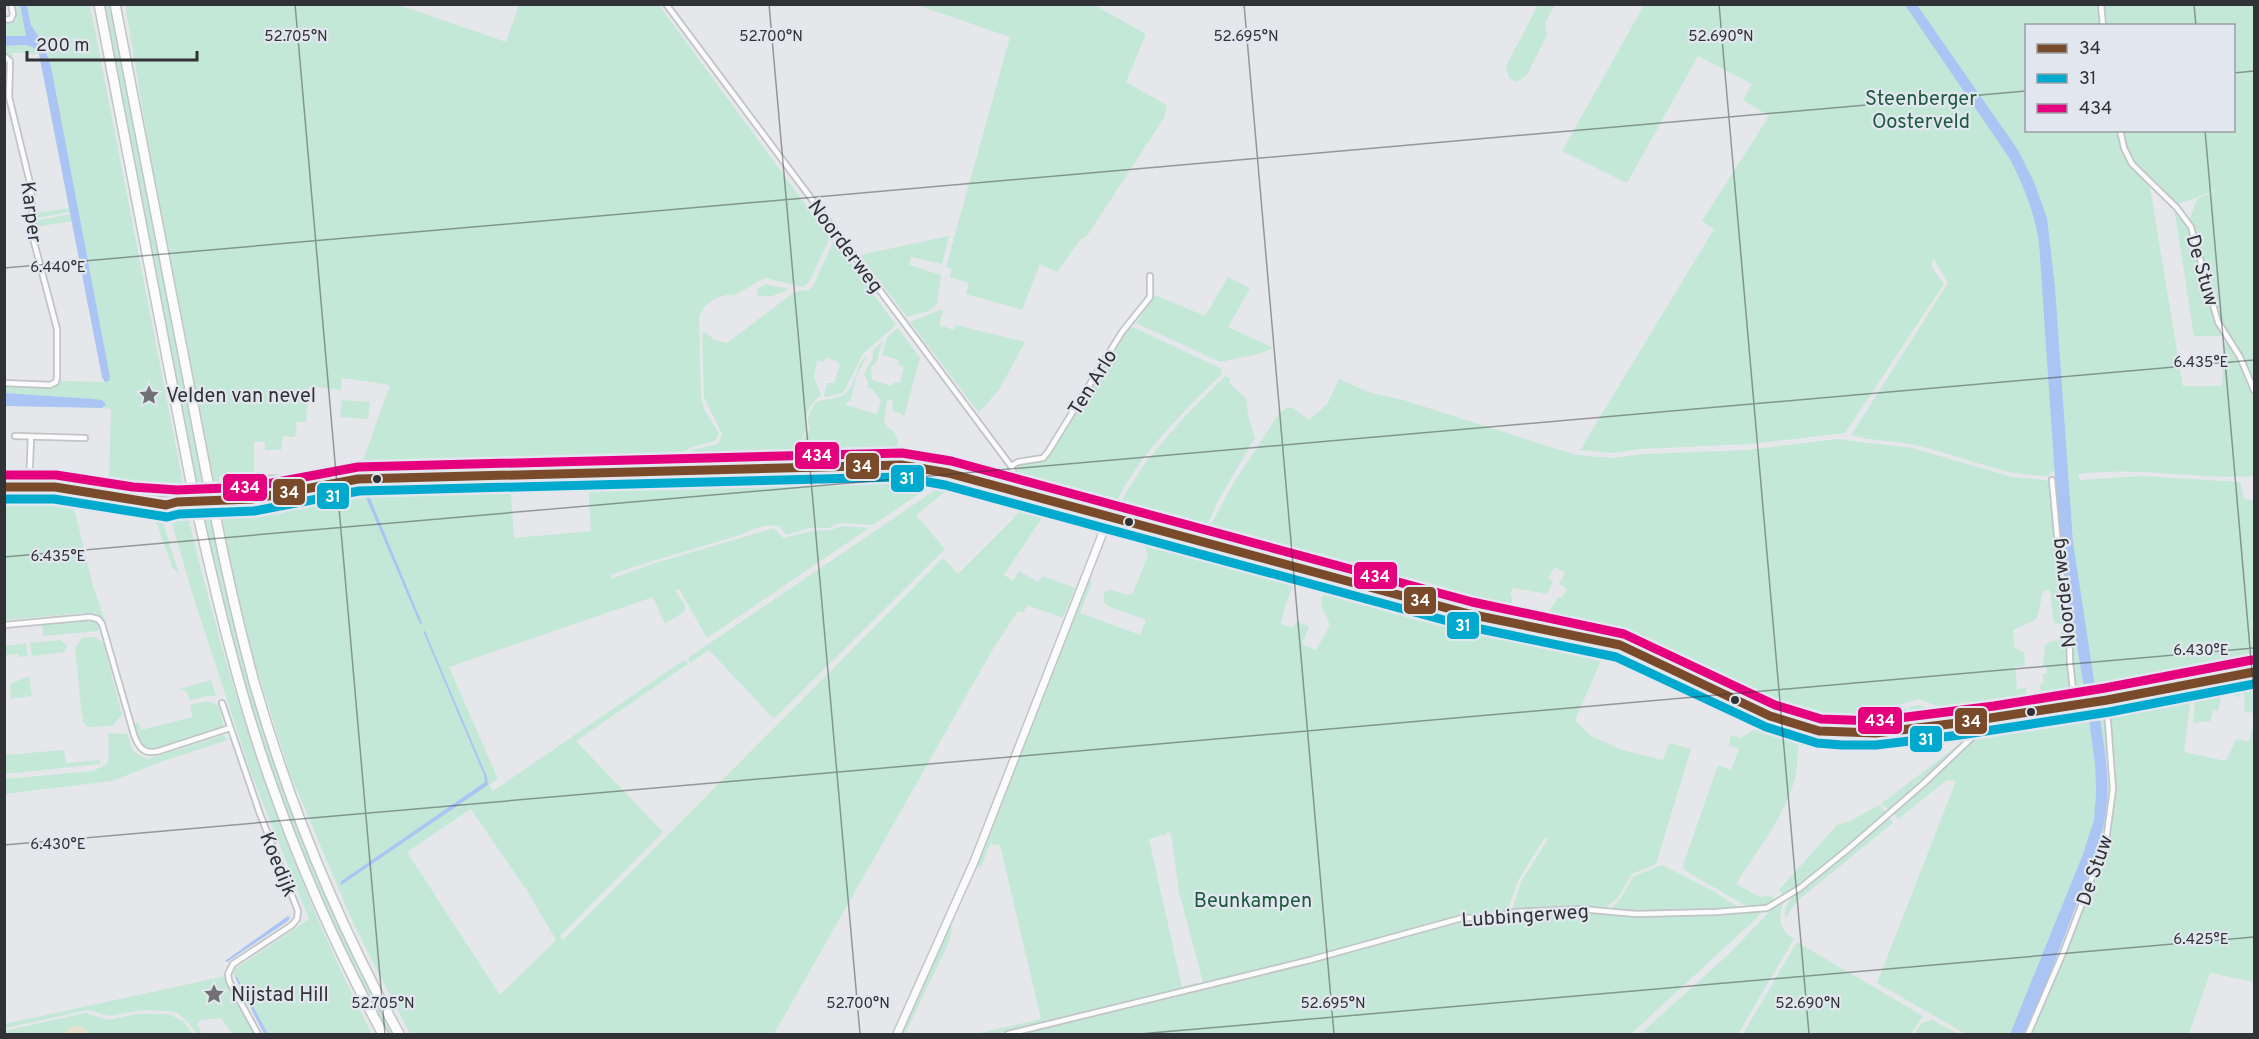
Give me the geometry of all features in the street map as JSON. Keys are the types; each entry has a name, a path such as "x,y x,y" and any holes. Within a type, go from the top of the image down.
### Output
{"highway":[{"path":"99,4 192,487 234,666 269,778 316,899 383,1035"},
{"path":"115,4 214,514 246,653 284,774 338,912 399,1035"}],"main road":[{"path":"4,487 71,489 166,504 252,499 358,479 866,464 927,468 1469,614 1620,645 1788,723 1828,733 1883,732 1984,720 2075,706 2254,672"},
{"path":"897,1035 974,862 1109,517"}],"street":[{"path":"4,20 11,19 13,14 11,4"},
{"name":"Noorderweg","path":"666,4 1011,466 1016,476 1014,491"},
{"path":"2101,4 2103,24"},
{"name":"Karper","path":"4,56 10,60 9,97 31,187 34,242 57,329 56,382 50,385 4,383"},
{"name":"De Stuw","path":"2120,132 2124,148 2132,164 2176,208 2191,227 2218,322 2240,357 2254,390"},
{"name":"Ten Arlo","path":"1011,466 1018,462 1043,458 1048,452 1122,332 1150,297 1150,276"},
{"path":"15,436 85,438"},
{"path":"29,487 31,436"},
{"path":"236,478 316,478 328,484"},
{"name":"Noorderweg","path":"2052,480 2060,567 2069,627 2075,706"},
{"path":"4,625 90,617 98,620 105,634 137,744 144,751 153,753 230,728"},
{"path":"1731,697 1736,687"},
{"name":"De Stuw","path":"2028,1035 2063,953 2106,841 2113,789 2107,699"},
{"name":"Koedijk","path":"222,703 298,914 292,925 238,960 229,972 229,981 258,1035"},
{"name":"Lubbingerweg","path":"1008,1035 1310,960 1462,918 1489,918 1515,912 1581,909 1636,914 1767,908 1800,888 1923,784 1983,727 1984,720"}],"green space":[{"path":"14,5 20,5 26,36 5,36 7,22 17,21"},
{"path":"27,5 90,5 185,493 132,491 57,478 109,477 111,409 102,408 105,407 102,400 5,393 5,387 49,387 60,381 105,382 110,377 51,66 43,43 31,25"},
{"path":"104,5 112,5 204,492 198,492 192,464"},
{"path":"125,5 399,5 506,42 519,5 659,5 830,238 809,282 804,287 765,278 733,296 731,294 716,299 701,312 699,317 701,397 704,409 719,434 715,441 692,447 682,456 362,463 390,385 342,378 341,390 309,386 306,422 297,422 295,437 283,436 281,450 265,450 265,442 254,442 254,476 219,477 220,483 308,479 263,487 216,491 150,154"},
{"path":"917,5 1094,5 1146,34 1126,82 1167,105 1164,118 1087,236 1081,239 1057,272 1040,264 1022,310 966,294 969,283 950,277 952,269 946,267 1010,37"},
{"path":"1538,5 1555,5 1545,23 1547,35 1527,75 1517,82 1509,78 1506,66"},
{"name":"Steenberger Oosterveld","path":"1644,5 2254,5 2254,385 2241,356 2220,321 2189,221 2197,199 2227,186 2176,205 2152,181 2145,181 2150,187 2183,386 2222,386 2225,338 2239,360 2254,394 2254,476 2232,477 2145,472 2078,474 2080,480 2142,476 2240,482 2244,499 2254,500 2254,662 2122,685 2105,691 2105,696 2093,697 2092,693 2096,692 2074,554 2067,461 2049,476 2015,473 1914,445 1851,435 1948,283 1933,257 1932,268 1944,284 1845,433 1750,444 1642,449 1612,453 1580,450 1714,229 1702,221 1769,116 1743,100 1752,84 1698,56 1627,183 1562,151"},
{"path":"31,45 39,54 13,53 12,58 5,53 4,46"},
{"path":"69,208 70,212 37,218 36,213"},
{"path":"2174,208 2191,235 2216,321 2223,336 2194,336"},
{"path":"70,214 72,221 36,227 36,221"},
{"path":"949,236 942,264 911,257 909,265 941,275 937,305 928,311 907,317 860,255"},
{"path":"834,240 896,325 863,354 843,393 824,397 827,383 834,383 840,365 827,358 823,362 817,360 814,377 821,395 807,414 807,429 801,440 800,451 685,455 692,450 718,444 722,434 704,397 702,333 706,332 714,340 727,343 793,293 801,290 808,291 813,286"},
{"path":"1228,277 1250,288 1228,327 1274,348 1220,362 1136,323 1155,295 1205,316"},
{"path":"765,284 789,289 772,296 758,296 757,289"},
{"path":"940,310 943,311 939,325 954,330 956,325 1025,342 1000,388 979,413 910,322"},
{"path":"1133,327 1218,367 1222,370 1221,375 1176,420 1148,453 1135,470 1114,507 1044,485 1020,480 1019,465 1048,456 1128,328"},
{"path":"898,328 920,358 904,417 893,411 892,399 887,401 884,421 898,439 896,453 863,450 803,451 803,439 810,429 809,415 816,402 837,398 847,392 860,364 867,355 856,378 850,401 846,405 877,414 881,401 873,390 867,387 868,381 864,375 873,357 873,350 883,341 876,363 871,367 872,380 892,386 894,382 900,383 904,367 898,365 899,360 882,355 887,337"},
{"path":"1225,376 1231,379 1229,383 1246,398 1248,416 1255,438 1219,499 1206,527 1165,514 1117,507 1145,463 1185,416"},
{"path":"1339,379 1368,392 1403,400 1576,455 1612,458 1643,454 1746,450 1837,439 1912,448 2012,477 2046,480 2050,484 2054,543 2067,622 2070,698 2042,703 2040,684 2044,683 2043,674 2047,673 2046,666 2043,666 2045,646 2048,642 2060,640 2062,624 2054,623 2050,590 2043,591 2037,619 2013,630 2014,647 2024,652 2025,666 2015,667 2017,689 2026,688 2027,705 1955,712 1918,699 1864,716 1823,717 1793,710 1638,638 1583,623 1543,621 1558,597 1562,598 1567,589 1559,584 1565,573 1555,567 1548,578 1553,582 1547,594 1512,588 1510,596 1513,597 1510,608 1522,613 1521,618 1485,608 1480,603 1370,576 1209,528 1234,482 1280,412 1293,408 1309,420 1328,403"},
{"path":"342,400 370,402 368,419 340,417"},
{"path":"897,458 910,463 796,464 469,474 469,467"},
{"path":"848,468 857,473 900,472 942,478 873,525 840,523 829,528 809,528 786,535 779,526 766,526 610,575 611,579 652,564 774,528 783,538 842,526 869,528 707,638 679,589 675,590 685,606 685,611 665,624 653,597 449,667 498,779 489,785 493,791 684,660 688,664 576,741 663,832 560,936 563,940 943,558 958,574 1014,518 1027,499 1050,506 1004,575 1013,581 1019,571 1038,582 1043,576 1075,588 1063,618 1027,605 1023,613 1018,611 993,649 774,1034 410,1034 354,925 289,771 254,660 231,566 220,503 275,498 324,488 367,483 510,480 514,538 591,531 588,481 746,475 769,471","holes":["425,631 488,781 341,884 340,882 485,782","471,809 529,894 556,940 500,995 407,852"]},
{"path":"32,480 64,482 161,496 145,498 35,484"},
{"path":"950,480 986,490 983,496 951,487 916,515 945,549 774,719 709,650 690,663 688,658"},
{"path":"1020,484 1038,486 1065,502 1020,489"},
{"path":"5,491 57,491 155,507 159,510 179,574 173,569 153,517 106,510 100,505 72,500 93,586 106,623 96,614 83,613 5,620"},
{"path":"185,504 220,641 262,775 313,906 372,1034 268,1034 232,971 309,919 251,773 193,596 169,513 171,505"},
{"path":"200,504 207,504 241,650 269,744 395,1034 387,1034 350,960 285,808 241,673"},
{"path":"1116,510 1204,532 1201,538 1116,516"},
{"name":"Beunkampen","path":"1149,533 1298,574 1284,609 1281,624 1293,628 1296,621 1309,627 1302,644 1316,650 1330,625 1322,608 1321,598 1334,582 1486,622 1607,647 1575,720 1591,736 1622,750 1663,760 1669,743 1691,749 1656,864 1632,874 1617,899 1606,907 1512,910 1521,882 1548,839 1545,837 1519,879 1507,911 1488,915 1457,916 1319,956 1203,983 1179,892 1171,834 1167,831 1166,834 1149,839 1182,987 1196,983 1197,985 997,1034 975,1034 1041,1019 1000,845 990,844 981,867 975,866 1087,578 1092,583 1080,613 1140,635 1146,620 1103,602 1105,591 1112,590 1128,595 1133,593 1148,555 1145,546"},
{"path":"1207,533 1334,569 1333,574 1206,541"},
{"path":"1353,574 1453,602 1453,606 1352,580"},
{"path":"1456,603 1493,614 1492,617 1456,608"},
{"path":"93,620 99,625 98,631 43,636 42,624"},
{"path":"1541,625 1586,629 1613,634 1611,640"},
{"path":"2073,627 2085,694 2088,694 2089,698 2077,699 2075,696 2072,664"},
{"path":"94,637 103,642 122,715 112,726 88,727 82,716 75,648 82,638"},
{"path":"60,640 67,646 65,652 32,656 30,643"},
{"path":"26,643 27,656 5,655 5,646"},
{"path":"1657,651 1702,673 1700,679 1655,657"},
{"path":"1704,675 1734,688 1729,693 1702,680"},
{"path":"2254,675 2253,713 2244,711 2243,682 2244,677"},
{"path":"29,676 32,696 11,699 10,684"},
{"path":"2194,676 2196,681 2111,697 2121,690"},
{"path":"211,680 216,696 190,700 187,692 179,689"},
{"path":"2238,680 2241,684 2240,697 2222,693 2218,711 2213,710 2210,721 2193,723 2196,689"},
{"path":"1736,689 1795,716 1793,721 1768,712 1734,695"},
{"path":"2192,689 2184,752 2226,761 2236,739 2249,742 2254,721 2254,982 2210,973 2189,1034 2032,1034 2108,842 2114,806 2116,772 2110,709 2113,705"},
{"path":"208,701 218,705 223,728 155,750 145,749 140,743 134,725 138,722 141,730 193,717 190,705"},
{"path":"1920,705 1957,719 1911,725 1909,707"},
{"path":"2098,705 2105,710 2111,790 2104,841 2074,912 2094,860 2106,806 2106,755 2099,713 2093,710 2088,714 2095,764 2094,820 2083,854 2010,1034 1966,1034 1877,983 1956,781 1948,780 1943,783 1898,819 1893,812 1994,723"},
{"path":"1907,708 1909,726 1850,731 1851,724"},
{"path":"1797,717 1828,724 1828,729 1796,723"},
{"path":"1769,720 1803,733 1799,745 1795,778 1784,806 1736,884 1760,897 1772,896 1776,901 1767,905 1748,907 1689,873 1683,865 1718,765 1731,770 1739,749 1729,745 1731,735 1741,738"},
{"path":"1978,730 1890,810 1881,804"},
{"path":"108,733 127,734 134,752 147,759 224,735 228,740 163,761 112,781 5,794 5,779 93,771 107,764"},
{"path":"64,750 66,763 100,760 100,764 5,774 5,755"},
{"path":"1879,805 1885,813 1814,874 1783,896 1779,890 1837,825 1850,821"},
{"path":"1888,816 1893,823 1797,901 1785,919 1785,910 1790,899 1861,842"},
{"path":"1662,865 1713,891 1741,909 1636,912 1612,908 1634,876"},
{"path":"1784,901 1780,918 1782,927 1794,939 1738,1034 1640,1034 1729,954 1772,909"},
{"path":"1760,911 1761,914 1631,1034 1023,1034 1315,962 1466,921 1579,912 1712,915"},
{"path":"950,925 952,929 949,942 905,1034 899,1034"},
{"path":"1797,942 1923,1016 1911,1034 1743,1034"},
{"path":"226,976 256,1034 232,1034 221,1018 200,1020 197,1024 202,1034 197,1034 177,1013 142,1010 109,1016 88,1010 5,1028 4,1024"},
{"path":"85,1013 109,1020 136,1014 168,1014 183,1021 193,1034 89,1034 81,1026 64,1034 5,1034 4,1031"},
{"path":"1932,1020 1959,1034 1914,1034 1922,1023"}],"sand":[{"path":"73,1026 81,1026 89,1034 64,1034"}],"water":[{"path":"20,5 27,5 31,25 43,43 51,66 110,377 109,381 105,382 102,377 39,54 29,46 5,46 5,36 26,36"},
{"path":"1905,5 1917,5 2018,150 2034,182 2047,218 2055,288 2073,542 2096,693 2093,693 2093,697 2089,698 2088,694 2085,694 2063,565 2039,242 2034,220 2024,189 2010,159"},
{"path":"5,393 102,400 106,405 102,408 5,406"},
{"path":"362,488 369,496 422,623 420,624"},
{"path":"423,631 425,631 487,777 488,785 341,885 340,882 485,782"},
{"path":"2091,710 2099,713 2107,768 2107,800 2102,831 2088,876 2031,1020 2024,1034 2010,1034 2083,854 2094,820 2095,764 2088,714"},
{"path":"288,916 290,917 288,921 227,962 225,961"},
{"path":"235,977 237,977 268,1034 264,1034"}],"transit line":[{"name":"434","path":"4,475 56,475 133,487 177,490 251,487 358,467 902,453 951,461 1472,602 1624,634 1775,705 1821,719 1875,721 1994,706 2252,660"},
{"name":"34","path":"4,487 55,487 166,505 177,502 252,499 358,479 901,465 948,473 1469,614 1620,645 1770,716 1819,731 1876,733 1958,723 2107,700 2254,672"},
{"name":"31","path":"4,499 54,499 167,517 179,514 254,511 359,491 900,477 945,485 1466,626 1616,657 1766,727 1817,743 1876,745 1960,735 2109,712 2254,684"}],"place":[{"name":"Velden van nevel","path":"149,395"},
{"name":"Nijstad Hill","path":"214,994"}]}
